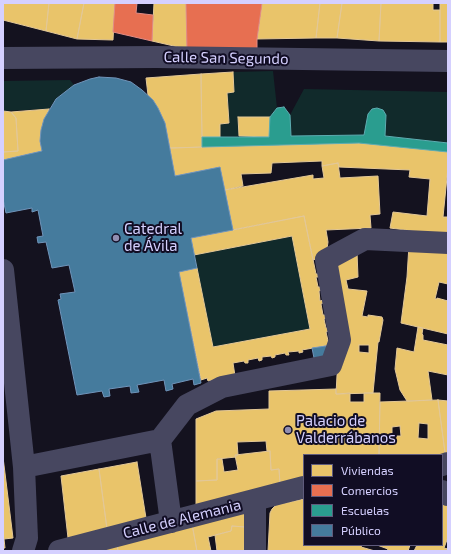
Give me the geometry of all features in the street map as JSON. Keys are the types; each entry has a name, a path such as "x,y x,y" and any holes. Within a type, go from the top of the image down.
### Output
{"street":[{"name":"Calle San Segundo","path":"3,58 156,57 448,61"},
{"path":"24,467 160,440 187,405 222,387 330,365 340,340 326,260 365,238 448,243"},
{"path":"3,270 10,410 24,467 27,538 23,551"},
{"path":"160,440 171,522"},
{"name":"Calle de Alemania","path":"59,551 303,487"},
{"path":"255,500 255,551"}],"green space":[{"path":"273,71 277,108 270,117 238,117 239,136 220,137 220,124 229,123 227,93 234,91 233,72"},
{"path":"70,80 74,85 56,99 49,109 3,111 3,81"},
{"path":"304,89 448,92 448,143 385,136 386,115 372,109 368,114 364,135 291,136 290,115"},
{"path":"292,236 310,329 213,347 194,255"}],"building: Viviendas":[{"path":"3,3 49,3 46,31 3,20"},
{"path":"49,3 84,3 77,39 46,31"},
{"path":"84,3 115,3 113,40 77,39"},
{"path":"154,3 186,3 187,49 152,41"},
{"path":"262,3 320,3 316,38 257,39"},
{"path":"320,3 342,3 337,38 316,38"},
{"path":"342,3 381,3 379,41 337,38"},
{"path":"381,3 433,3 433,10 440,10 440,42 379,41"},
{"path":"440,3 448,3 448,42 440,42"},
{"path":"233,72 234,92 227,93 229,123 220,124 220,137 202,137 201,74"},
{"path":"201,74 202,147 170,148 165,123 158,108 148,95 146,78"},
{"path":"49,109 41,130 40,141 42,151 3,160 3,152 18,151 16,118 11,112"},
{"path":"3,111 11,112 16,118 18,151 3,152"},
{"path":"238,117 270,117 269,137 239,136"},
{"path":"359,143 448,152 443,217 448,217 448,236 390,228 393,212 427,216 430,179 409,177 410,170 339,167 338,163 322,166 322,161 272,163 271,173 241,174 243,186 225,190 220,167 175,176 170,148"},
{"path":"338,163 340,178 378,176 380,214 370,215 371,228 326,230 328,242 326,256 313,260 304,216 233,230 225,190 313,175 313,179 324,178 322,166"},
{"path":"304,216 316,274 318,274 318,277 316,277 318,287 320,287 321,290 319,291 320,301 323,300 323,303 321,304 323,315 325,315 326,318 324,319 326,328 328,328 329,331 326,332 329,345 302,350 303,352 299,353 299,351 288,352 289,355 286,355 285,353 275,355 275,357 272,358 271,356 262,357 262,360 259,361 258,358 248,360 248,363 245,363 244,361 233,363 235,376 208,381 207,378 201,380 179,272 197,268 213,347 310,329 292,236 194,255 191,238"},
{"path":"409,245 448,248 448,284 439,282 435,299 437,298 448,301 448,334 401,323 407,277"},
{"path":"357,252 358,277 346,280 348,289 367,291 362,316 368,317 368,315 382,317 383,320 378,342 373,393 336,394 338,357 333,263","holes":["359,345 369,345 369,353 359,352"]},
{"path":"418,327 423,328 423,340 448,345 448,375 428,371 432,400 407,401 400,390 395,369 397,348 414,352"},
{"name":"Palacio de Valderrábanos","path":"336,389 336,394 350,393 350,402 364,402 364,393 380,393 379,454 303,454 303,478 280,484 279,469 271,470 270,451 267,451 266,441 237,442 238,455 235,455 236,457 217,459 217,480 196,481 196,419 216,411 269,409 269,391"},
{"path":"438,400 446,460 443,454 379,454 380,402","holes":["419,423 428,424 428,439 418,438","400,426 401,436 392,436 392,427"]},
{"path":"438,400 448,401 448,459 446,460"},
{"path":"270,451 271,470 279,469 280,484 196,506 196,481 217,480 217,459 222,459 224,472 238,470 235,455"},
{"path":"3,457 13,538 4,539 5,548 3,548"},
{"path":"137,462 146,518 107,529 99,469"},
{"path":"99,469 107,529 68,538 61,476"},
{"path":"303,499 303,546 362,546 375,551 268,551 270,513 276,505"},
{"path":"443,504 448,506 448,537 444,548 448,549 448,551 414,551 416,546 443,546"},
{"path":"244,510 245,527 232,526 231,531 208,537 211,551 197,551 192,524"},
{"path":"192,524 197,551 118,551 117,544"},
{"path":"232,526 245,527 244,551 217,551 215,535 231,531"},
{"path":"117,544 118,551 91,551"},
{"path":"380,546 410,546 408,551 387,551 388,549"}],"building: Comercios":[{"path":"115,3 137,3 136,13 153,15 152,41 113,32"},
{"path":"186,3 262,3 257,39 257,51 187,49"}],"building: Escuelas":[{"path":"284,107 290,115 291,136 364,135 368,114 372,109 377,108 383,110 386,115 385,136 448,143 448,152 359,143 202,147 202,137 269,137 270,117 277,108"}],"building: Público":[{"name":"Catedral de Ávila","path":"99,77 116,78 131,82 153,100 165,123 175,176 220,167 233,230 191,238 197,268 179,272 201,383 194,385 193,379 172,384 173,389 166,391 164,380 137,385 139,392 131,393 130,386 109,389 110,396 104,397 102,391 77,395 58,300 61,299 60,294 75,292 69,265 52,268 46,242 38,243 37,237 43,236 38,210 32,212 32,208 6,213 3,199 3,160 42,151 40,141 41,130 44,119 56,99 74,85"},
{"path":"326,346 328,356 314,358 312,348"}],"place":[{"name":"Catedral de Ávila","path":"116,238"},
{"name":"Palacio de Valderrábanos","path":"288,430"}]}
